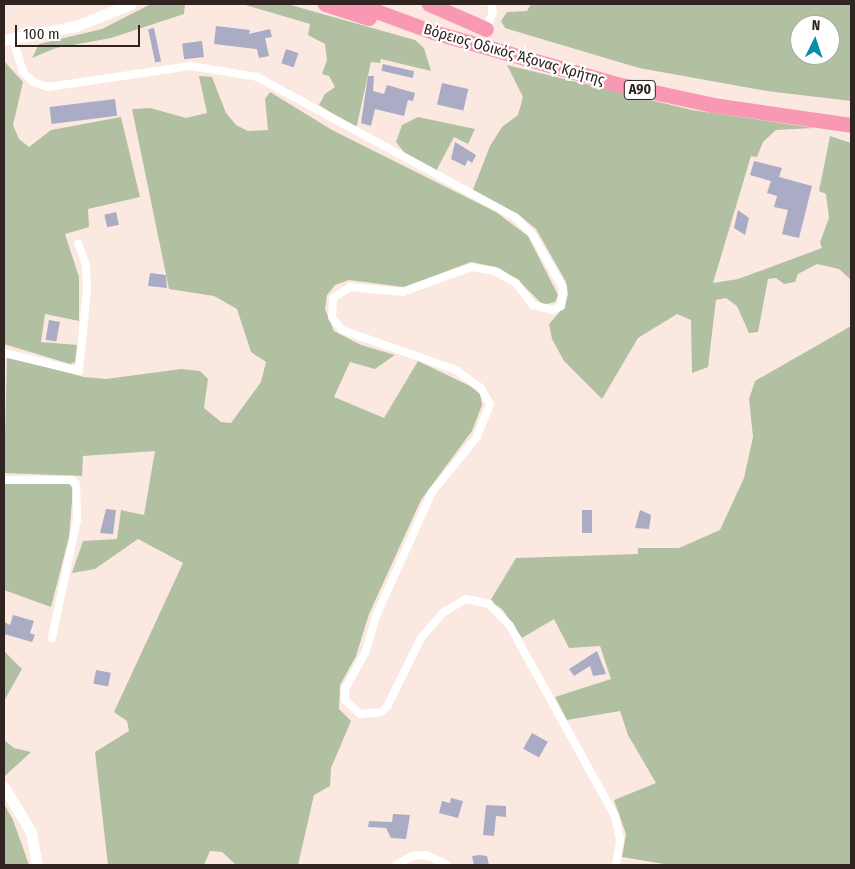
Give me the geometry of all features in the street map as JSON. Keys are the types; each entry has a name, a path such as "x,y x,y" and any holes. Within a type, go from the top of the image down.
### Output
{"highway":[{"path":"325,4 409,30 433,32"},
{"name":"Βόρειος Οδικός Άξονας Κρήτης","path":"357,4 433,32 664,96 851,124"},
{"path":"429,4 486,29"}],"main road":[{"path":"8,40 48,33 95,20 131,4"},
{"path":"4,787 30,832 37,865"}],"street":[{"path":"486,29 493,12 491,4"},
{"path":"8,40 23,72 33,82 48,87 190,66 257,77 515,217 532,234 563,288 561,306 553,310 533,305 516,283 494,271 472,267 403,292 350,287 333,298 332,317 342,330 456,370 481,388 490,404 477,437 432,492 376,616 366,651 345,689 345,700 360,714 380,712 391,700 421,638 444,612 466,599 489,604 510,626 615,816 620,840 616,865"},
{"path":"4,353 79,371 87,289 86,265 78,243"},
{"path":"4,480 72,480 76,484 77,520 52,638"},
{"path":"396,865 412,856 426,855 447,865"}],"green space":[{"path":"151,4 185,4 184,14 111,38 56,48 32,58 39,44 102,29"},
{"path":"242,4 287,4 415,40 424,48 431,71 381,59 380,63 371,62 356,129 319,105 325,94 335,87 329,76 322,74 327,60 325,44 308,35 310,24"},
{"path":"531,4 851,4 851,101 767,91 639,68 505,28 501,21 507,12 527,11"},
{"path":"4,61 23,82 13,125 19,139 29,147 51,130 121,117 140,197 88,209 89,227 65,234 79,277 79,321 45,314 41,342 77,345 75,362 70,364 4,344"},
{"path":"507,65 692,110 814,128 776,130 763,142 757,157 751,156 713,283 738,279 822,248 820,242 829,218 826,194 819,191 830,136 851,143 851,280 839,269 817,264 798,274 795,282 784,284 776,278 768,279 758,332 749,333 737,306 726,298 716,300 708,367 692,373 691,320 677,314 638,338 602,399 564,361 552,339 549,324 565,306 568,294 566,282 536,229 519,215 472,192 490,146 502,127 518,115 523,97"},
{"path":"199,76 212,77 226,113 236,125 248,131 268,130 265,99 270,92 332,130 496,212 528,236 558,295 555,302 543,305 518,280 499,268 471,262 404,287 349,280 335,285 327,295 325,309 334,331 361,345 395,355 375,369 350,362 334,397 384,418 418,361 470,386 480,394 482,405 472,431 421,500 369,614 356,656 340,685 339,709 351,721 331,768 330,786 314,795 298,865 236,865 222,852 210,851 204,865 108,865 95,752 129,731 127,721 114,712 183,563 138,539 95,569 72,573 83,541 117,539 121,510 144,515 155,451 83,456 82,476 4,473 7,357 84,377 106,379 181,369 200,371 208,379 204,408 221,422 231,423 261,382 266,362 251,352 237,309 214,296 169,289 132,109 150,108 186,118 207,113"},
{"path":"418,117 475,129 468,144 454,137 435,173 407,156 396,142 402,125"},
{"path":"851,326 851,865 670,865 622,857 626,834 614,800 656,783 628,735 620,711 567,720 555,697 611,679 600,646 569,648 554,619 522,638 502,609 490,601 516,558 638,554 638,548 679,548 720,530 744,478 753,437 749,399 755,381"},
{"path":"68,482 73,489 69,537 51,607 4,590 4,484"},
{"path":"4,651 22,669 4,701"},
{"path":"4,740 14,748 31,752 5,776"},
{"path":"4,804 13,820 29,865 4,865"}],"building":[{"path":"216,26 250,30 249,34 270,29 272,37 265,38 269,56 259,58 257,49 214,44"},
{"path":"154,28 161,61 155,63 148,29"},
{"path":"202,41 204,57 184,59 182,43"},
{"path":"286,49 298,53 294,67 281,63"},
{"path":"383,64 414,71 413,78 381,71"},
{"path":"368,76 374,76 373,91 384,94 387,85 415,93 413,101 408,100 404,116 375,109 371,126 361,123"},
{"path":"442,83 468,89 463,111 437,104"},
{"path":"115,99 117,116 52,124 49,107"},
{"path":"455,142 476,155 472,163 468,160 465,166 451,159"},
{"path":"754,161 782,168 779,177 812,186 799,238 782,234 788,210 774,207 777,196 767,193 771,181 750,175"},
{"path":"738,210 749,218 745,235 734,228"},
{"path":"116,212 119,225 107,227 104,215"},
{"path":"150,273 166,275 167,288 148,286"},
{"path":"49,320 60,322 56,342 46,340"},
{"path":"106,509 116,510 113,534 100,533"},
{"path":"582,510 592,510 592,533 582,533"},
{"path":"640,510 651,515 649,529 635,528"},
{"path":"13,615 34,621 30,633 35,635 32,642 4,634 4,622 10,625"},
{"path":"597,651 606,674 593,676 590,666 574,676 569,669"},
{"path":"96,670 111,673 108,687 93,684"},
{"path":"532,733 548,742 539,757 523,749"},
{"path":"451,798 463,801 458,818 439,813 442,801 450,803"},
{"path":"486,805 506,806 506,817 496,816 494,836 483,835"},
{"path":"393,814 410,815 406,839 391,838 386,828 368,827 369,821 392,822"},
{"path":"472,856 487,856 489,865 474,865"}]}
